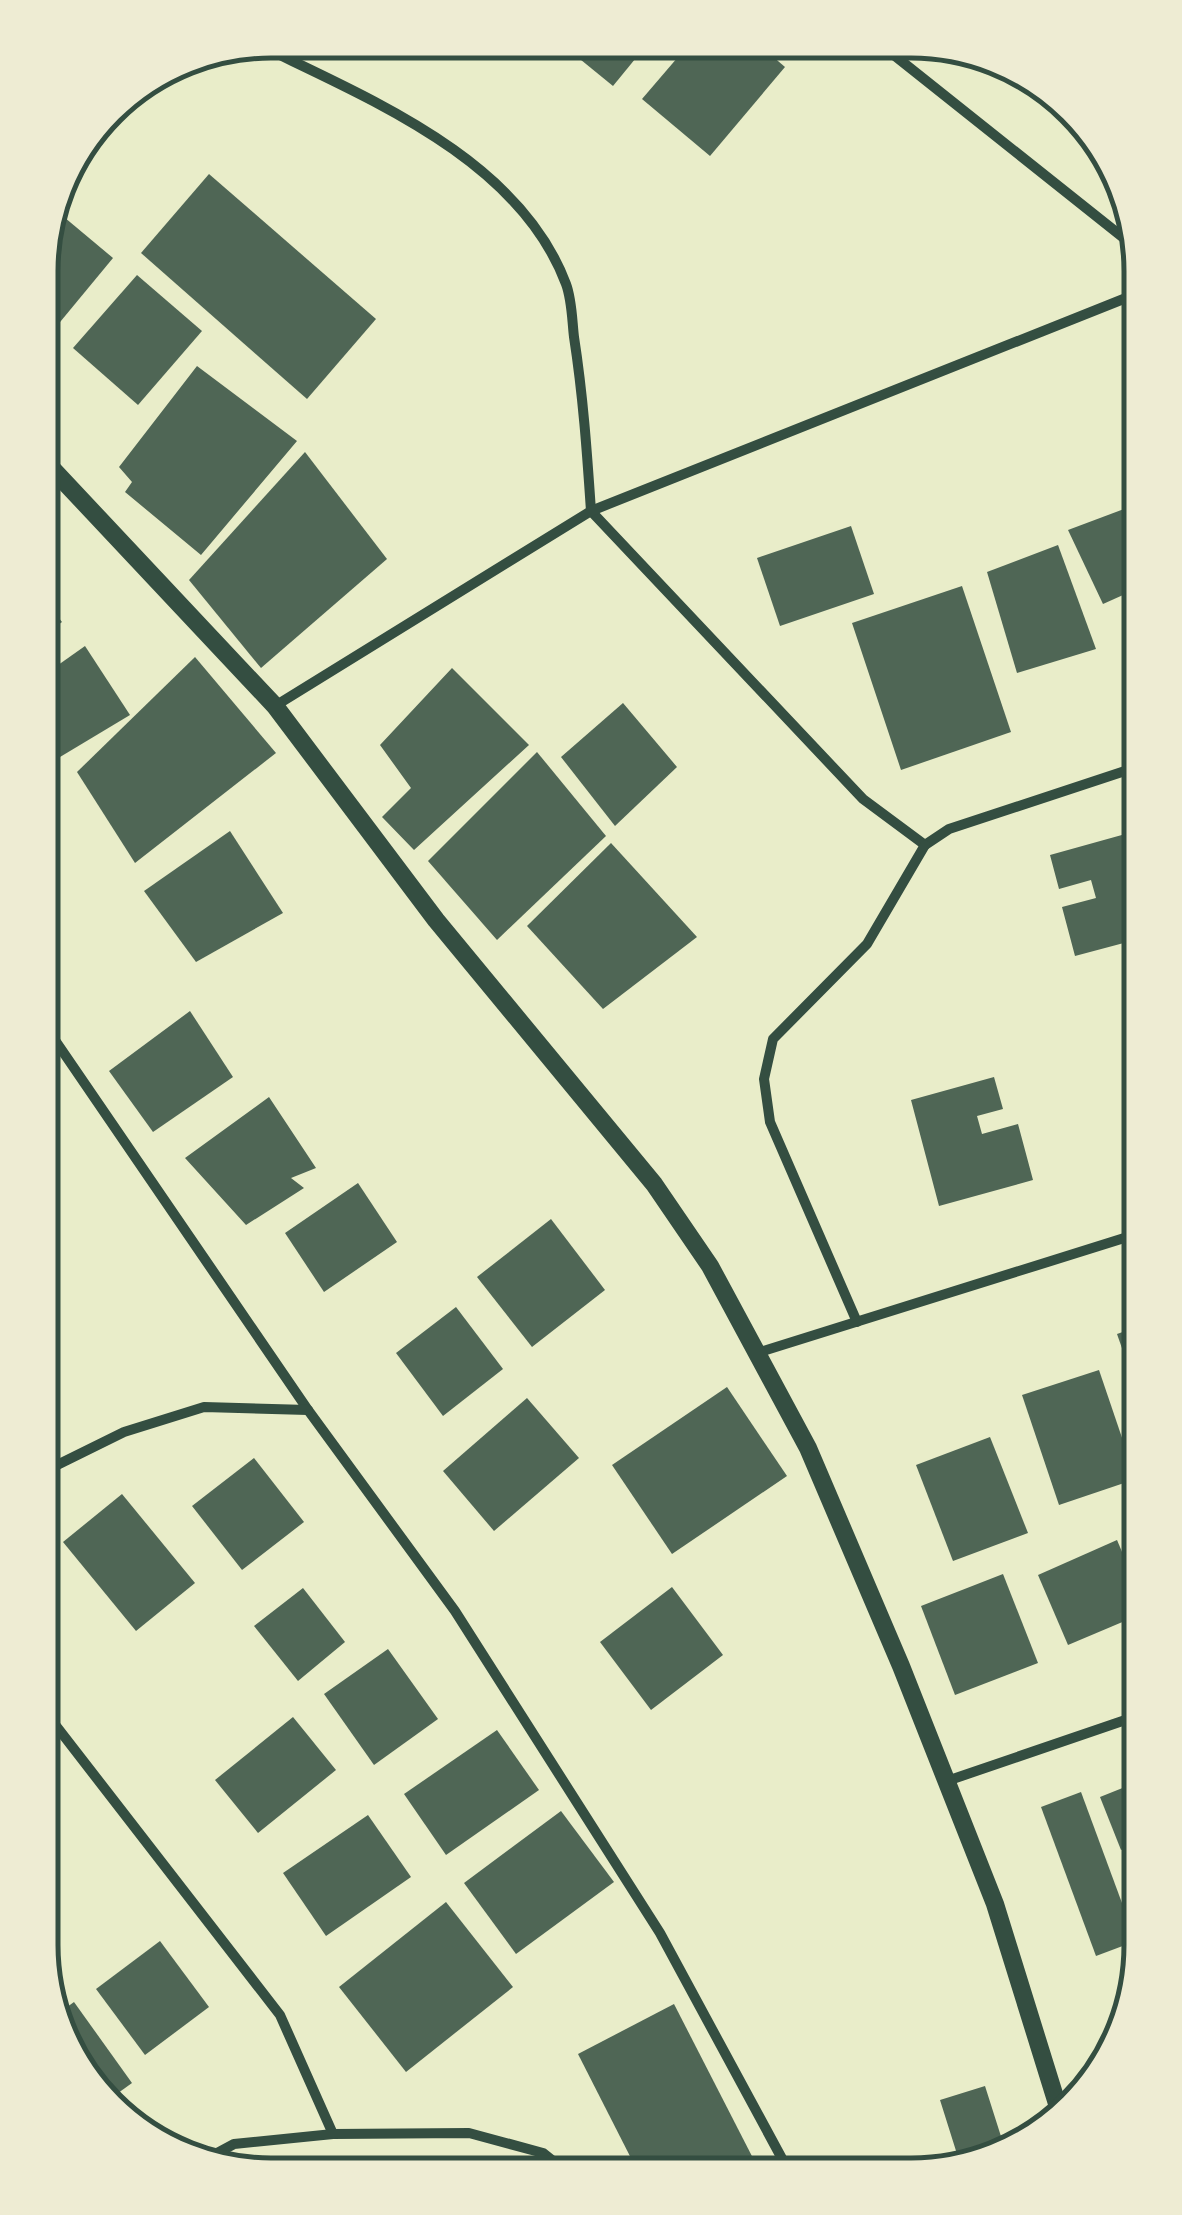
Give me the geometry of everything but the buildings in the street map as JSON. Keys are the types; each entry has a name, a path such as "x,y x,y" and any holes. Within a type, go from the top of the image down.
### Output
{"street":[{"path":"285,58 486,170 538,229 567,286 585,409 591,511 863,798 925,846"},
{"path":"898,58 1122,237"},
{"path":"275,706 591,511 1124,298"},
{"path":"58,474 275,706 436,920 654,1184 760,1352 808,1448 995,1904 1056,2101"},
{"path":"857,1322 770,1122 764,1079 773,1039 868,944 925,846 948,829 1124,771"},
{"path":"58,1045 308,1410 455,1611 650,1917 782,2158"},
{"path":"760,1352 1124,1238"},
{"path":"58,1465 124,1432 204,1407 308,1410"},
{"path":"944,1782 1124,1720"},
{"path":"58,1728 280,2015 334,2134"},
{"path":"221,2151 234,2144 334,2134 469,2133 549,2158"}]}
